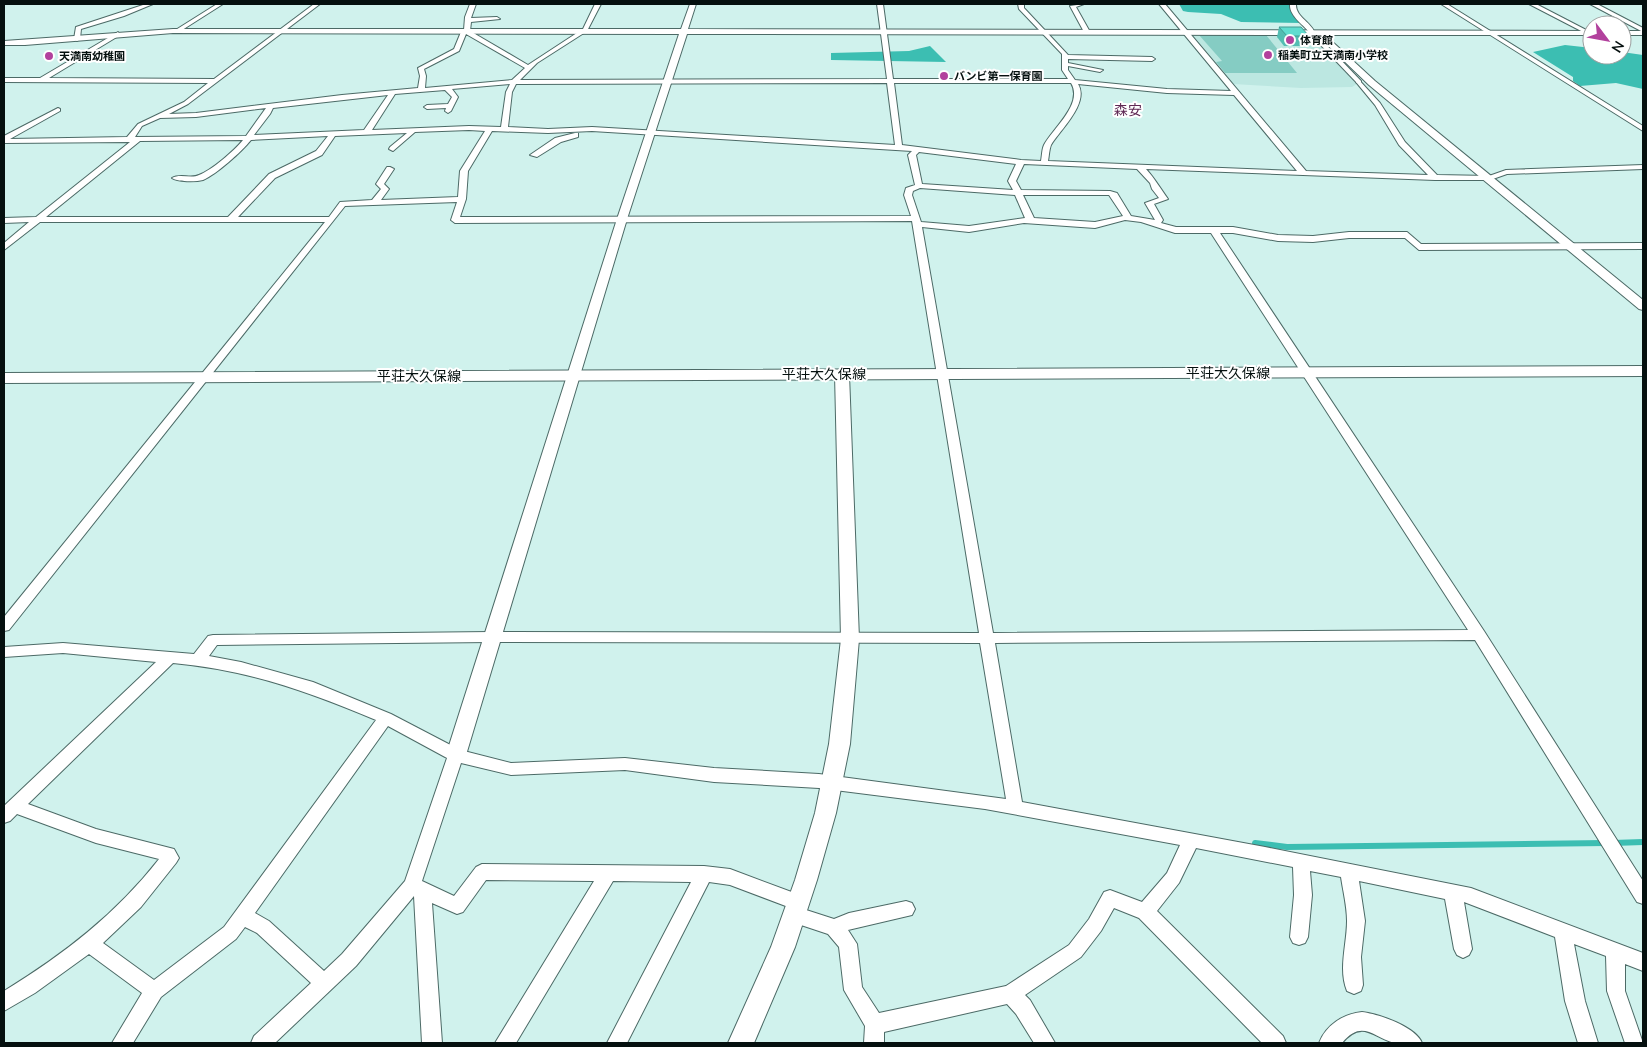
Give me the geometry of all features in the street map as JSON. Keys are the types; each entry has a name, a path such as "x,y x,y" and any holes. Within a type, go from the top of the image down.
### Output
{"main road":[{"name":"平荘大久保線","path":"4,378 1643,371"}],"street":[{"path":"77,39 78,28 122,15 150,4"},
{"path":"177,31 220,4"},
{"path":"4,247 133,140 140,124 186,104 317,4"},
{"path":"421,91 424,76 421,68 457,50 465,32 473,4"},
{"path":"504,128 509,92 514,82 528,68 579,32 585,30 598,4"},
{"path":"432,1043 417,887 491,637 622,219 693,4"},
{"path":"880,4 899,148"},
{"path":"1021,4 1021,8 1065,54 1065,70 1077,88 1073,107 1062,129 1047,146 1044,163"},
{"path":"1081,4 1073,6 1087,32"},
{"path":"1162,4 1303,173"},
{"path":"1293,4 1292,6 1297,18 1307,24 1378,104 1402,143 1435,178"},
{"path":"1444,4 1643,128"},
{"path":"1532,4 1582,29"},
{"path":"1593,4 1643,31"},
{"path":"468,20 497,18"},
{"path":"4,43 39,43 118,34 177,31 1582,33"},
{"path":"465,32 524,63 528,68"},
{"path":"1315,33 1643,306"},
{"path":"42,80 118,34"},
{"path":"1064,60 1152,59"},
{"path":"1064,60 1100,70"},
{"path":"4,80 216,81"},
{"path":"158,116 196,116 269,106 514,82 1073,82 1192,93 1237,93"},
{"path":"427,106 449,108 455,98 448,88"},
{"path":"176,178 200,178 238,151 246,138 259,125 273,94"},
{"path":"367,132 392,94"},
{"path":"1378,104 1399,104"},
{"path":"5,141 58,110"},
{"path":"5,141 246,138 334,133 504,128 548,131 592,129 899,148 1021,162 1435,178 1490,178 1506,172 1643,167"},
{"path":"490,129 464,171 462,200 455,220 917,221 969,229 999,222 1030,221 1095,225 1129,219 1176,230 1214,230 1298,239 1349,235 1407,236 1419,247 1643,246"},
{"path":"534,155 558,140 592,129"},
{"path":"393,149 414,130"},
{"path":"230,220 272,176 319,153 334,133"},
{"path":"916,150 912,155 919,186"},
{"path":"1021,162 1012,181 1030,213 1030,221"},
{"path":"1138,166 1154,182 1156,189 1164,199 1149,203 1158,215 1159,220 1156,225"},
{"path":"375,202 385,192 385,189 380,184 390,169"},
{"path":"1015,807 944,375 917,221 908,195 910,190 919,186 1019,192 1110,193 1114,195 1129,219"},
{"path":"4,626 343,204 462,200"},
{"path":"4,220 331,219"},
{"path":"1214,230 1479,635 1643,896"},
{"path":"741,1043 797,909 834,783 849,682 850,639 842,374"},
{"path":"198,660 213,640 491,637 850,639 1479,635"},
{"path":"4,652 64,648 198,660 241,667 308,686 386,718 456,755 511,769 625,764 714,775 834,783 1015,807 1191,840 1471,896 1643,962"},
{"path":"9,811 169,658"},
{"path":"122,1043 154,991 230,933 386,718"},
{"path":"4,1002 90,944 150,887 170,858 168,854 9,811"},
{"path":"1145,912 1173,878 1191,840"},
{"path":"1299,937 1303,896 1301,862"},
{"path":"1349,871 1356,921 1352,957 1354,985"},
{"path":"417,887 457,906 482,872 704,874 730,877 834,927 848,944 853,990 874,1034 1010,994 1075,951 1095,926 1110,898 1145,912 1276,1043"},
{"path":"505,1043 608,873"},
{"path":"616,1043 704,874"},
{"path":"261,1043 349,960 417,887"},
{"path":"1453,892 1464,949"},
{"path":"834,927 849,921 906,909"},
{"path":"242,916 263,927 324,984"},
{"path":"1563,932 1575,1001 1588,1043"},
{"path":"90,944 154,991"},
{"path":"1615,952 1616,991 1635,1043"},
{"path":"1010,994 1023,1007 1045,1043"},
{"path":"1329,1043 1346,1025 1364,1022 1394,1031 1412,1043"}],"shaded area":[{"path":"1179,4 1291,4 1293,15 1303,23 1241,22 1221,14 1183,11"},
{"name":"稲美町立天満南小学校","path":"1191,34 1310,34 1357,84 1352,87 1301,88 1233,84"},
{"path":"1199,35 1266,35 1297,73 1225,73 1216,62 1222,61"},
{"path":"1565,45 1582,47 1582,65 1632,65 1632,53 1643,55 1643,89 1616,83 1580,86 1573,81 1573,77 1533,52"},
{"path":"930,46 946,62 831,60 831,53 909,51"}],"building":[{"path":"1279,27 1301,27 1309,36 1287,36"}],"waterway":[{"path":"1613,843 1643,842"},
{"path":"1255,843 1287,847 1606,843"}],"place":[{"name":"体育館","path":"1290,40"},
{"name":"稲美町立天満南小学校","path":"1268,55"},
{"name":"天満南幼稚園","path":"49,56"},
{"name":"バンビ第一保育園","path":"944,76"}],"district":[{"name":"森安","path":"1128,110"}]}
